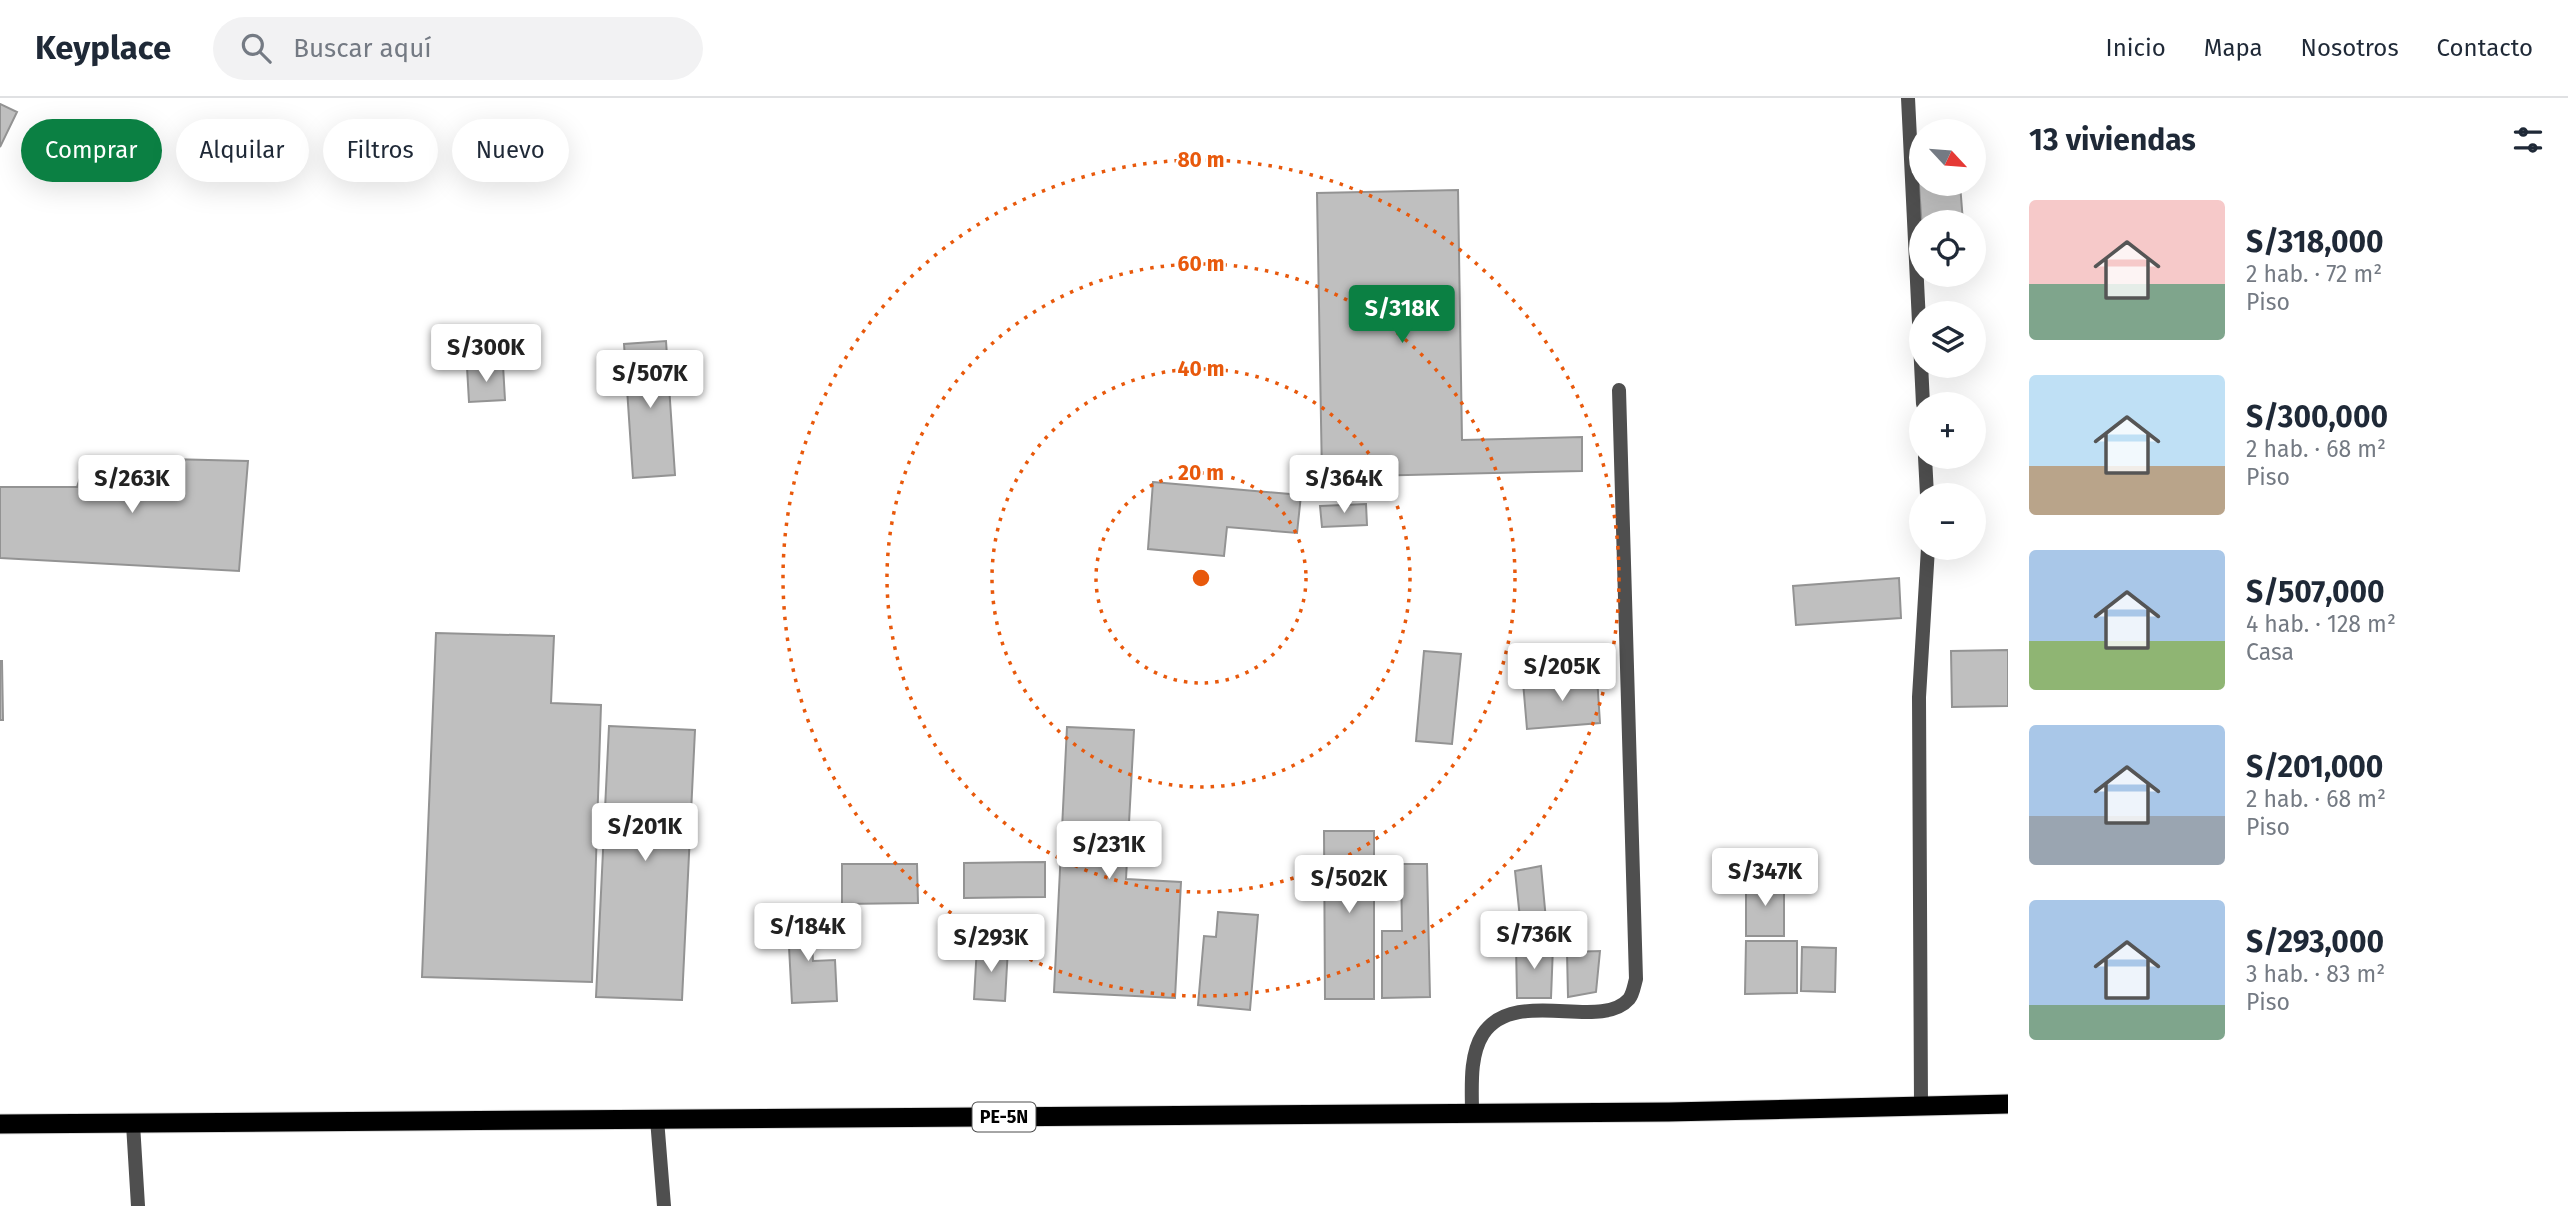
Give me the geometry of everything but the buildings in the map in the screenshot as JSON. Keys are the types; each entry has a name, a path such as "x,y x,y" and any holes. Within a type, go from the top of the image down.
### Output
{"highway":[{"name":"PE-5N","path":"0,1124 1669,1112 2008,1104"}],"street":[{"path":"1908,98 1922,392"},
{"path":"1472,1113 1475,1052 1483,1034 1500,1017 1517,1011 1604,1010 1622,1005 1631,997 1636,979 1619,390"},
{"path":"1921,1104 1919,697 1927,560"},
{"path":"657,1119 664,1206"},
{"path":"133,1124 138,1206"}]}
